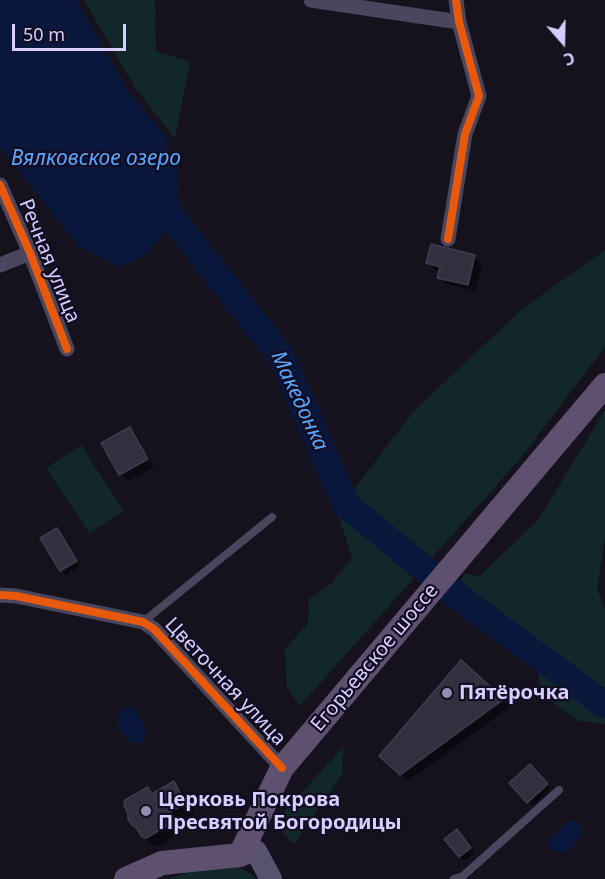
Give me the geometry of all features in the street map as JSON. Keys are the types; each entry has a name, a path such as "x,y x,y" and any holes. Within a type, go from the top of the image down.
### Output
{"main road":[{"name":"Егорьевское шоссе","path":"240,855 282,768 605,385"},
{"path":"126,879 162,863 240,855 256,851 271,879"}],"street":[{"path":"311,0 459,22"},
{"path":"448,239 465,134 479,96 459,22 456,0"},
{"name":"Речная улица","path":"0,185 67,349"},
{"path":"0,265 30,254"},
{"name":"Цветочная улица","path":"0,595 16,596 143,622 154,629 282,768"}],"lane":[{"path":"143,622 272,517"},
{"path":"454,879 464,876 559,790"}],"green space":[{"path":"84,0 155,0 156,51 190,62 175,139 134,86"},
{"path":"605,250 605,347 519,460 300,706 287,687 285,649 308,623 309,599 331,584 352,558 337,511 415,410 522,309"},
{"path":"605,410 605,536 597,589 605,609 605,724 579,721 541,694 534,638 458,584 465,574 480,576 538,520"},
{"path":"81,445 124,511 89,533 46,468"},
{"path":"343,747 342,775 294,844 274,823"},
{"path":"224,856 258,879 170,879"}],"water":[{"name":"Вялковское озеро","path":"0,0 76,0 129,93 166,136 168,157 177,168 178,191 175,221 146,254 120,267 79,247 0,147"},
{"path":"125,707 134,708 143,723 146,736 142,742 132,743 119,730 117,717"},
{"path":"570,821 578,822 582,833 572,847 564,853 551,849 548,840"}],"building":[{"path":"431,244 475,255 468,285 437,278 440,267 426,263"},
{"path":"130,427 148,459 119,475 101,443"},
{"path":"57,528 77,561 60,571 40,538"},
{"path":"461,660 504,699 400,775 379,756"},
{"path":"530,764 548,784 527,803 509,783"},
{"name":"Церковь Покрова Пресвятой Богородицы","path":"174,781 186,803 165,815 170,824 146,838 141,836 128,819 128,812 124,806 125,800 148,787 152,794"},
{"path":"457,829 471,848 459,857 444,839"}],"waterway":[{"name":"Македонка","path":"156,190 175,221 281,356 346,505 464,601 605,705"}],"cycle path":[{"path":"448,239 465,134 479,96 459,22 456,0"},
{"path":"0,185 30,253 67,349"},
{"path":"0,595 16,596 143,622 154,629 282,768"}],"place":[{"name":"Пятёрочка","path":"447,693"},
{"name":"Церковь Покрова Пресвятой Богородицы","path":"146,811"}]}
